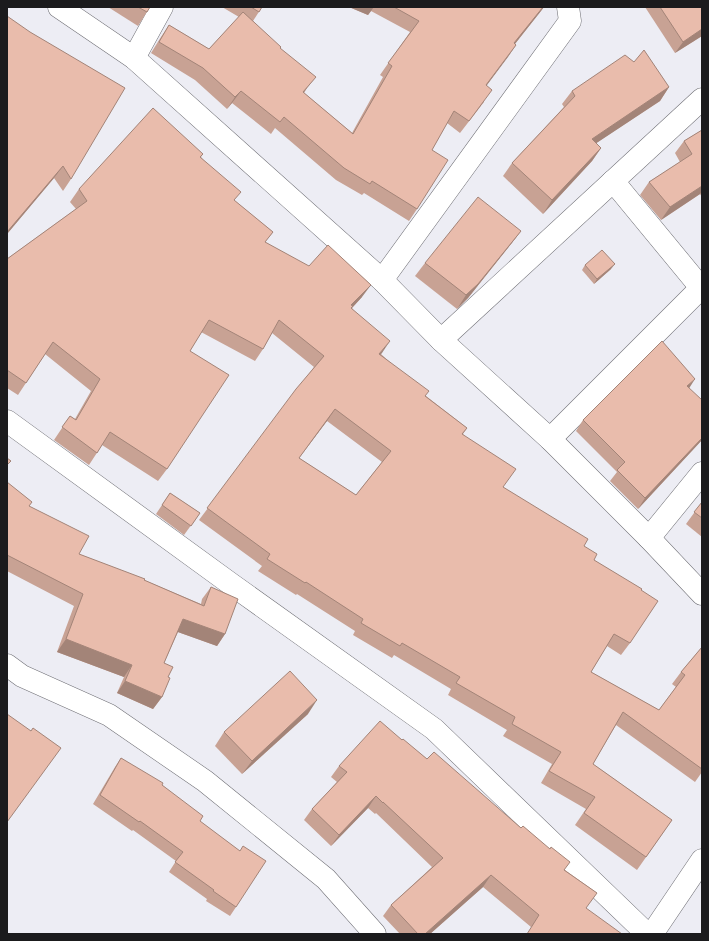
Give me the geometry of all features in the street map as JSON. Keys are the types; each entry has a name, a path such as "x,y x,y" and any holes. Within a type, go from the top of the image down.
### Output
{"street":[{"path":"59,7 134,58 382,280 441,340 550,439 649,538 702,594"},
{"path":"134,58 162,7"},
{"path":"382,280 570,21 568,7"},
{"path":"441,340 702,99"},
{"path":"550,439 701,288 613,181"},
{"path":"7,421 434,730 647,934"},
{"path":"649,538 702,473"},
{"path":"7,665 22,676 109,715 205,781 326,879 375,934"},
{"path":"652,934 702,860"}],"building":[{"path":"138,7 150,7 147,12"},
{"path":"251,7 262,7 259,12"},
{"path":"394,7 543,7 514,43 516,45 486,85 492,90 469,121 454,111 432,150 448,160 417,209 372,181 370,184 344,168 284,117 280,122 241,91 235,97 203,68 159,42 169,25 209,49 243,12 281,47 280,48 316,77 303,92 353,134 392,66 388,63 419,21"},
{"path":"660,7 702,7 702,29 683,42"},
{"path":"7,16 30,32 125,88 71,179 63,166 7,232"},
{"path":"644,50 669,87 592,139 601,148 552,200 512,163 575,96 572,91 625,55 634,62"},
{"path":"153,108 203,154 200,157 241,192 234,200 273,232 265,242 309,266 328,245 371,285 351,305 353,306 351,308 390,341 379,354 429,391 425,396 467,428 462,434 516,469 503,487 588,539 584,546 597,554 594,560 642,589 641,590 658,601 630,643 614,634 591,672 659,710 685,675 681,672 702,647 702,769 623,712 593,764 672,820 646,857 584,813 595,797 549,771 561,752 512,724 515,717 456,683 460,677 402,643 400,646 361,623 363,619 267,559 270,554 207,508 296,389 324,356 279,320 263,349 209,320 190,351 229,375 167,469 110,432 97,453 62,427 70,416 76,420 100,379 53,342 26,383 7,370 7,259 87,201 79,189","holes":["335,409 391,451 356,495 299,458"]},
{"path":"702,130 702,186 670,207 649,182 692,154 684,141"},
{"path":"478,197 521,231 478,284 466,295 425,263"},
{"path":"602,250 615,264 597,279 585,265"},
{"path":"662,341 695,379 687,386 702,400 702,438 645,498 617,470 625,462 583,420"},
{"path":"7,458 11,461 7,465"},
{"path":"7,482 32,502 29,506 89,536 79,554 145,579 144,580 204,606 211,587 238,599 225,634 183,619 164,663 173,667 168,677 170,678 162,697 125,681 132,665 66,639 83,594 7,555"},
{"path":"170,493 200,513 191,526 162,505"},
{"path":"702,502 702,518 694,512"},
{"path":"290,671 317,700 252,761 224,732"},
{"path":"7,714 31,731 33,728 61,748 7,822"},
{"path":"380,721 427,759 434,752 521,828 523,826 550,849 551,847 570,862 564,870 597,893 586,908 622,934 527,934 539,915 491,875 425,934 418,934 391,905 443,858 376,796 339,835 312,809 347,772 339,766"},
{"path":"121,758 163,783 162,785 203,816 200,821 240,851 243,846 266,861 236,907 175,862 183,852 140,821 139,822 100,795"}]}
